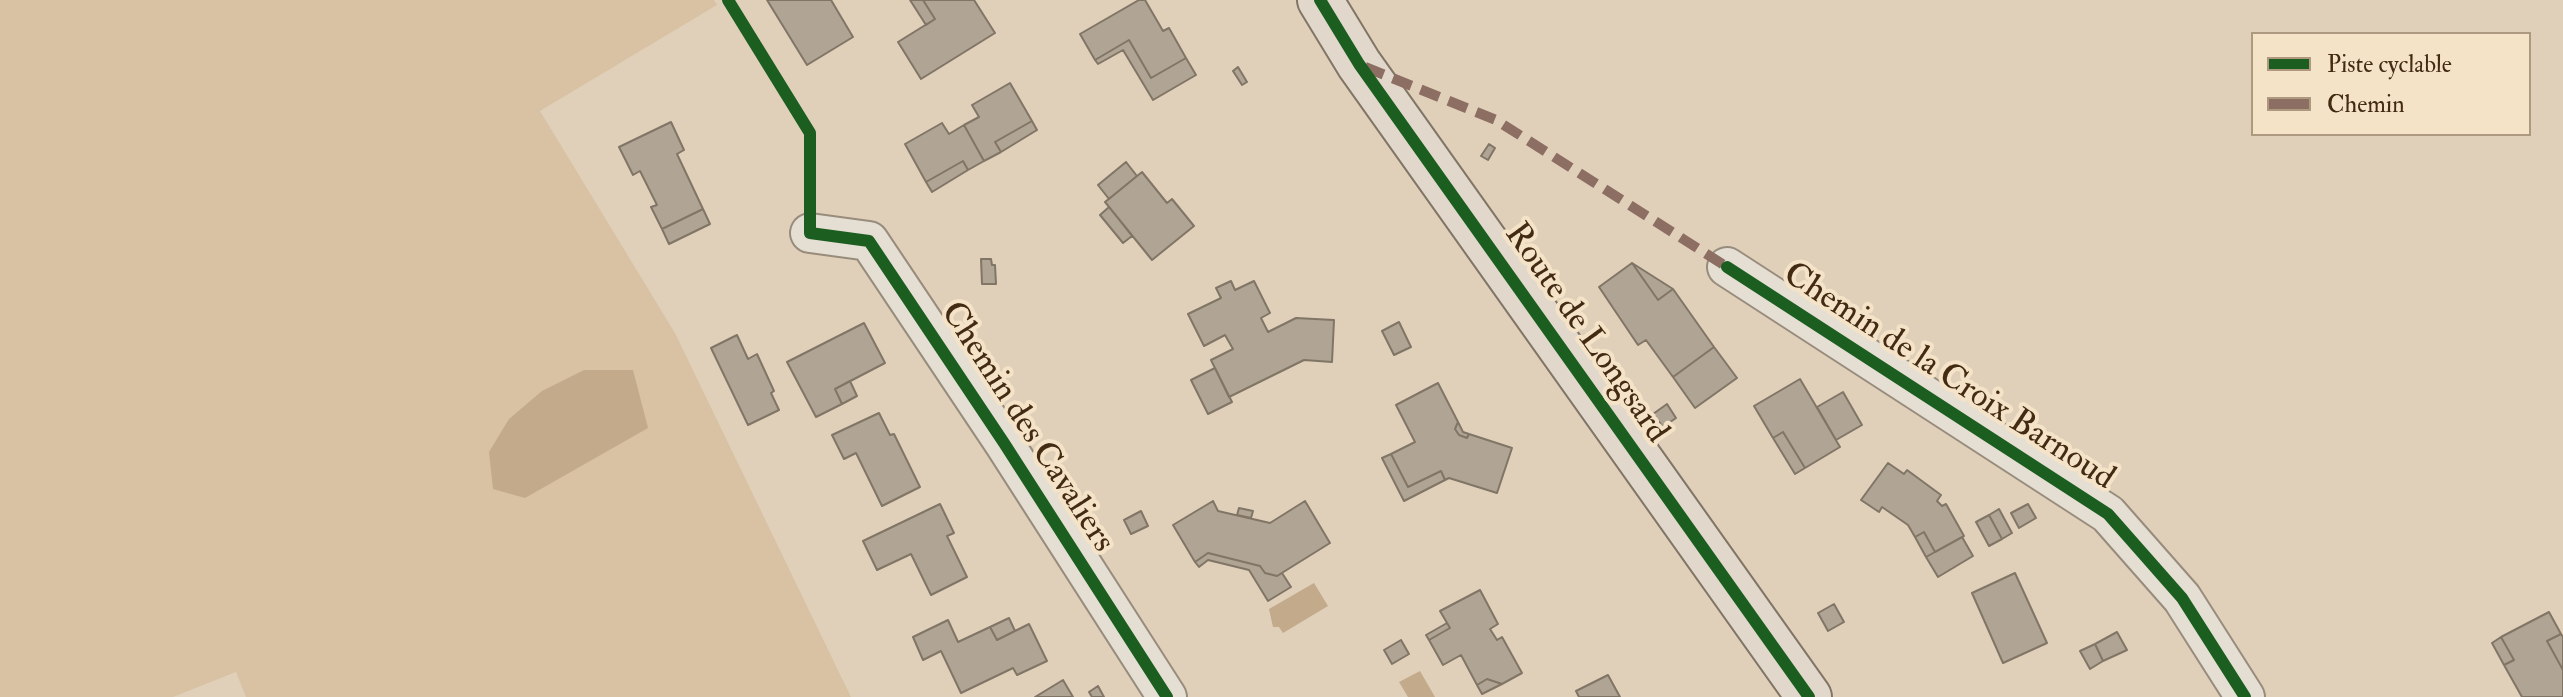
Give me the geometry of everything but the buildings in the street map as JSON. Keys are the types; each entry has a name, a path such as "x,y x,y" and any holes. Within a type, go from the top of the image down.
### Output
{"main road":[{"name":"Route de Longsard","path":"1320,0 1359,64 1809,697"}],"street":[{"name":"Chemin des Cavaliers","path":"810,233 869,241 1004,443 1167,697"},
{"name":"Chemin de la Croix Barnoud","path":"1727,267 2108,514 2182,598 2245,697"}],"shaded area":[{"path":"0,0 714,0 717,5 540,111 675,333 851,697 246,697 236,672 173,697 0,697"},
{"path":"584,370 633,370 648,428 525,498 493,489 489,452 509,419 542,391"},
{"path":"1314,583 1328,606 1283,633 1279,627 1273,627 1269,609"},
{"path":"1420,671 1435,697 1408,697 1399,682"}],"marked path":[{"path":"1365,67 1496,120 1727,267"}],"cycle path":[{"path":"728,0 810,133 810,233 869,241 1004,443 1167,697"},
{"path":"1320,0 1359,64 1809,697"},
{"path":"1727,267 2108,514 2182,598 2245,697"}]}
